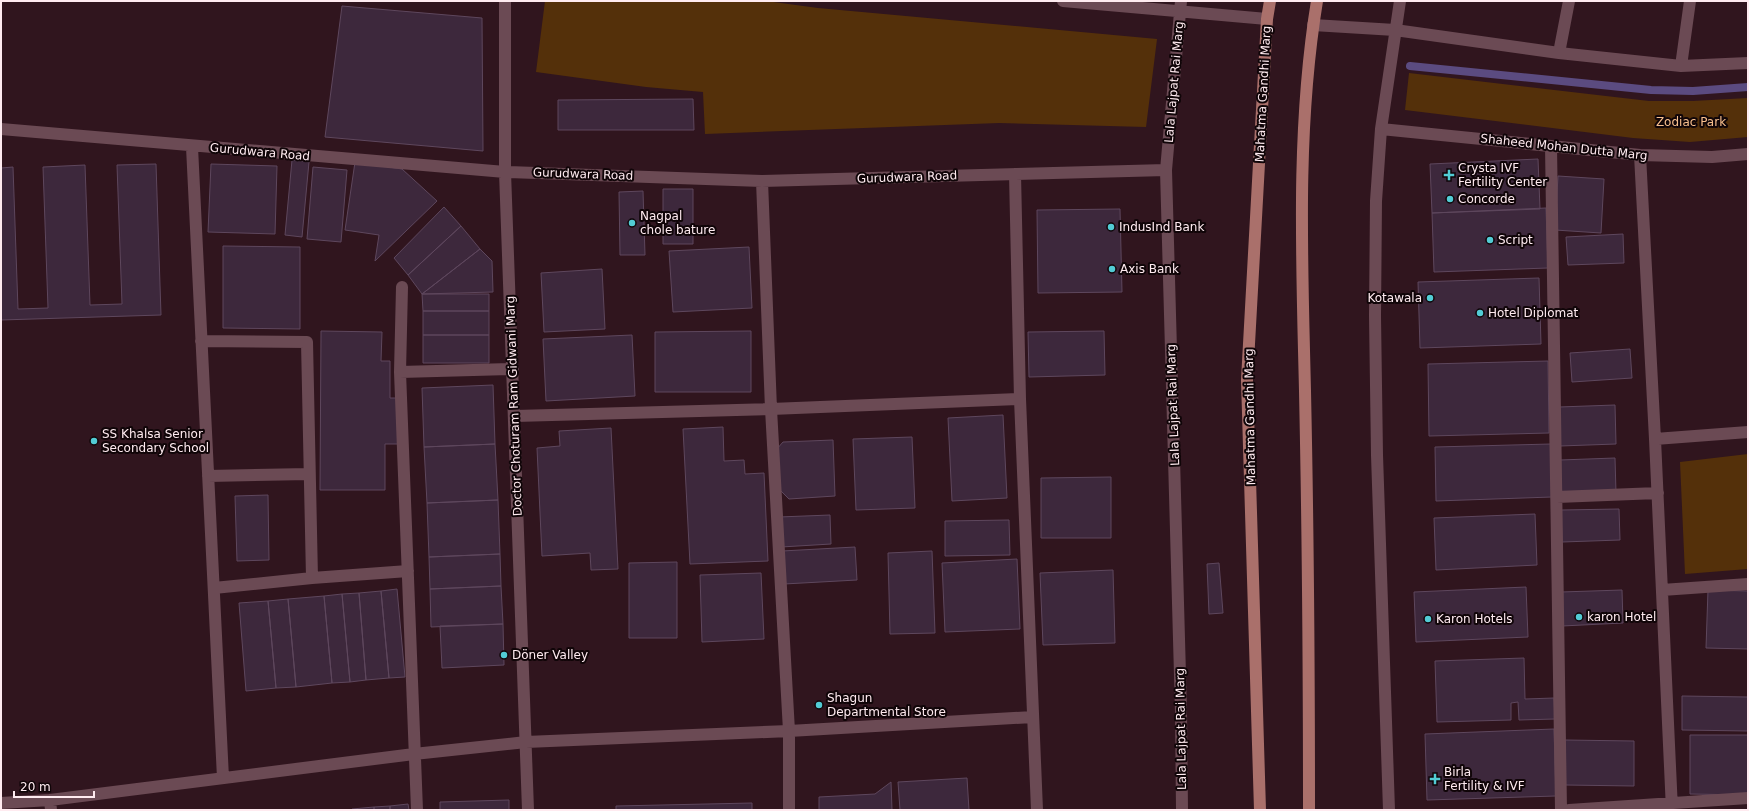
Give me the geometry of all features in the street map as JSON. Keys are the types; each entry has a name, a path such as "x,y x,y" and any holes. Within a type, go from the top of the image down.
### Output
{"main road":[{"name":"Mahatma Gandhi Marg","path":"1260,810 1247,380 1267,19 1270,1"},
{"path":"1309,810 1308,574 1301,218 1307,102 1313,25 1317,1"}],"street":[{"name":"Doctor Choturam Ram Gidwani Marg","path":"505,1 506,172 528,810"},
{"path":"1063,1 1180,7 1267,19"},
{"path":"1389,810 1377,463 1375,316 1376,202 1381,129 1400,1"},
{"path":"1559,53 1569,1"},
{"path":"1681,66 1690,1"},
{"name":"Lala Lajpat Rai Marg","path":"1180,7 1166,170 1181,695 1182,810"},
{"path":"1313,25 1395,30 1559,53 1681,66 1748,63"},
{"name":"Gurudwara Road","path":"1,129 506,172 762,181 1166,170"},
{"name":"Shaheed Mohan Dutta Marg","path":"1381,129 1640,156 1712,157 1748,154"},
{"path":"192,146 223,778"},
{"path":"1551,146 1561,810"},
{"path":"1640,156 1658,493 1672,807"},
{"path":"1015,174 1020,399 1037,810"},
{"path":"762,181 771,409 789,731 789,810"},
{"path":"402,287 400,372 416,810"},
{"path":"201,341 307,342 312,578"},
{"path":"400,372 512,369"},
{"path":"514,416 771,409 1020,399"},
{"path":"1655,439 1748,432"},
{"path":"208,476 309,474"},
{"path":"1557,497 1658,493"},
{"path":"214,588 312,578 408,571"},
{"path":"1662,590 1748,584"},
{"path":"1,803 51,805 223,778 414,754 526,742 789,731 1033,717"},
{"path":"1568,810 1672,807 1748,798"}],"green space":[{"path":"545,1 766,1 818,8 1157,39 1146,127 999,123 705,134 703,92 646,87 536,72"},
{"name":"Zodiac Park","path":"1409,73 1649,101 1693,101 1748,98 1748,137 1690,142 1633,138 1405,110"},
{"path":"1748,454 1748,569 1685,574 1680,462"}],"building":[{"path":"342,6 482,18 483,151 325,137"},
{"path":"693,99 694,130 558,130 558,100"},
{"path":"1538,159 1540,209 1432,213 1430,164"},
{"path":"292,160 309,162 302,237 285,235"},
{"path":"355,162 402,169 437,201 375,261 379,235 345,230"},
{"path":"156,164 161,315 1,320 1,168 13,167 18,309 48,308 43,167 85,165 90,305 122,304 117,165"},
{"path":"211,164 277,166 275,234 208,232"},
{"path":"313,167 347,170 341,242 307,239"},
{"path":"1558,176 1604,179 1601,233 1555,230"},
{"path":"663,189 693,189 693,244 663,244"},
{"name":"Nagpal chole bature","path":"643,191 645,255 620,255 619,192"},
{"path":"444,207 461,226 408,275 394,258"},
{"name":"Script","path":"1546,208 1548,268 1434,272 1432,213"},
{"path":"1120,209 1122,292 1038,293 1037,210"},
{"path":"461,226 480,249 422,294 408,275"},
{"path":"1623,234 1624,263 1568,265 1566,237"},
{"path":"223,246 300,247 300,329 223,328"},
{"path":"749,247 752,308 673,312 669,251"},
{"path":"480,249 492,261 493,292 422,294"},
{"path":"602,269 605,329 544,332 541,273"},
{"name":"Hotel Diplomat","path":"1539,278 1541,344 1420,348 1418,282"},
{"path":"422,294 489,294 489,311 423,311"},
{"path":"423,311 489,311 489,335 423,335"},
{"path":"321,331 382,332 381,361 390,361 390,398 400,398 400,444 385,444 385,490 320,490"},
{"path":"751,331 751,392 655,392 655,332"},
{"path":"1104,331 1105,375 1029,377 1028,332"},
{"path":"423,335 489,335 489,363 423,363"},
{"path":"632,335 635,396 546,401 543,339"},
{"path":"1630,349 1632,378 1572,382 1570,353"},
{"path":"1548,361 1549,433 1429,436 1428,364"},
{"path":"493,385 495,444 424,447 422,388"},
{"path":"1615,405 1616,444 1560,446 1559,407"},
{"path":"1003,415 1007,498 952,501 948,418"},
{"path":"723,427 724,461 744,460 745,474 764,473 768,561 690,564 683,429"},
{"path":"611,428 618,569 591,570 590,553 542,556 537,448 560,446 559,431"},
{"path":"912,437 915,508 856,510 853,439"},
{"path":"833,440 835,496 789,499 776,486 776,450 783,442"},
{"path":"495,444 498,500 427,503 424,447"},
{"path":"1551,444 1552,497 1436,501 1435,447"},
{"path":"1615,458 1616,493 1560,494 1560,460"},
{"path":"1111,477 1111,538 1041,538 1041,478"},
{"path":"268,495 269,560 237,561 235,496"},
{"path":"498,500 500,554 429,557 427,503"},
{"path":"1619,509 1620,540 1562,542 1561,510"},
{"path":"1535,514 1537,565 1436,570 1434,518"},
{"path":"830,515 831,544 781,547 779,517"},
{"path":"1009,520 1010,555 945,556 945,521"},
{"path":"855,547 857,580 784,584 782,551"},
{"path":"932,551 935,633 890,634 888,553"},
{"path":"500,554 501,586 430,589 429,557"},
{"path":"1017,559 1020,629 945,632 942,563"},
{"path":"677,562 677,638 629,638 629,563"},
{"path":"1219,563 1223,613 1209,614 1207,564"},
{"path":"1113,570 1115,643 1043,645 1040,573"},
{"path":"761,573 764,639 702,642 700,575"},
{"path":"501,586 503,624 431,627 430,589"},
{"path":"1526,587 1528,637 1416,642 1414,592"},
{"path":"397,589 405,677 389,678 381,591"},
{"path":"1622,590 1623,623 1562,626 1561,592"},
{"path":"1708,590 1748,591 1748,649 1706,648"},
{"path":"381,591 389,678 366,680 359,593"},
{"path":"359,593 366,680 350,682 342,594"},
{"path":"342,594 350,682 332,683 324,596"},
{"path":"324,596 332,683 296,687 288,599"},
{"path":"288,599 296,687 276,688 268,601"},
{"path":"268,601 276,688 246,691 239,603"},
{"path":"503,624 504,665 442,668 440,626"},
{"path":"1524,658 1525,699 1554,698 1555,719 1519,720 1518,702 1511,703 1511,720 1437,722 1435,661"},
{"path":"1682,696 1748,697 1748,731 1682,730"},
{"path":"1554,729 1556,796 1427,800 1425,734"},
{"path":"1690,735 1748,735 1748,795 1690,794"},
{"path":"1565,740 1634,741 1634,786 1565,785"},
{"path":"967,778 969,810 900,810 898,782"},
{"path":"891,782 892,810 819,810 819,797 875,794"},
{"path":"509,800 509,810 440,810 440,802"},
{"path":"752,803 752,810 616,810 616,806"},
{"path":"408,804 409,810 390,810 390,806"},
{"path":"390,806 390,810 374,810 374,807"},
{"path":"374,807 374,810 352,810 352,809"}],"waterway":[{"path":"1410,66 1651,90 1693,91 1748,87"}],"place":[{"name":"Crysta IVF Fertility Center","path":"1449,175"},
{"name":"Concorde","path":"1450,199"},
{"name":"Nagpal chole bature","path":"632,223"},
{"name":"IndusInd Bank","path":"1111,227"},
{"name":"Script","path":"1490,240"},
{"name":"Axis Bank","path":"1112,269"},
{"name":"Kotawala","path":"1430,298"},
{"name":"Hotel Diplomat","path":"1480,313"},
{"name":"SS Khalsa Senior Secondary School","path":"94,441"},
{"name":"karon Hotel","path":"1579,617"},
{"name":"Karon Hotels","path":"1428,619"},
{"name":"Döner Valley","path":"504,655"},
{"name":"Shagun Departmental Store","path":"819,705"},
{"name":"Birla Fertility & IVF","path":"1435,779"}]}
